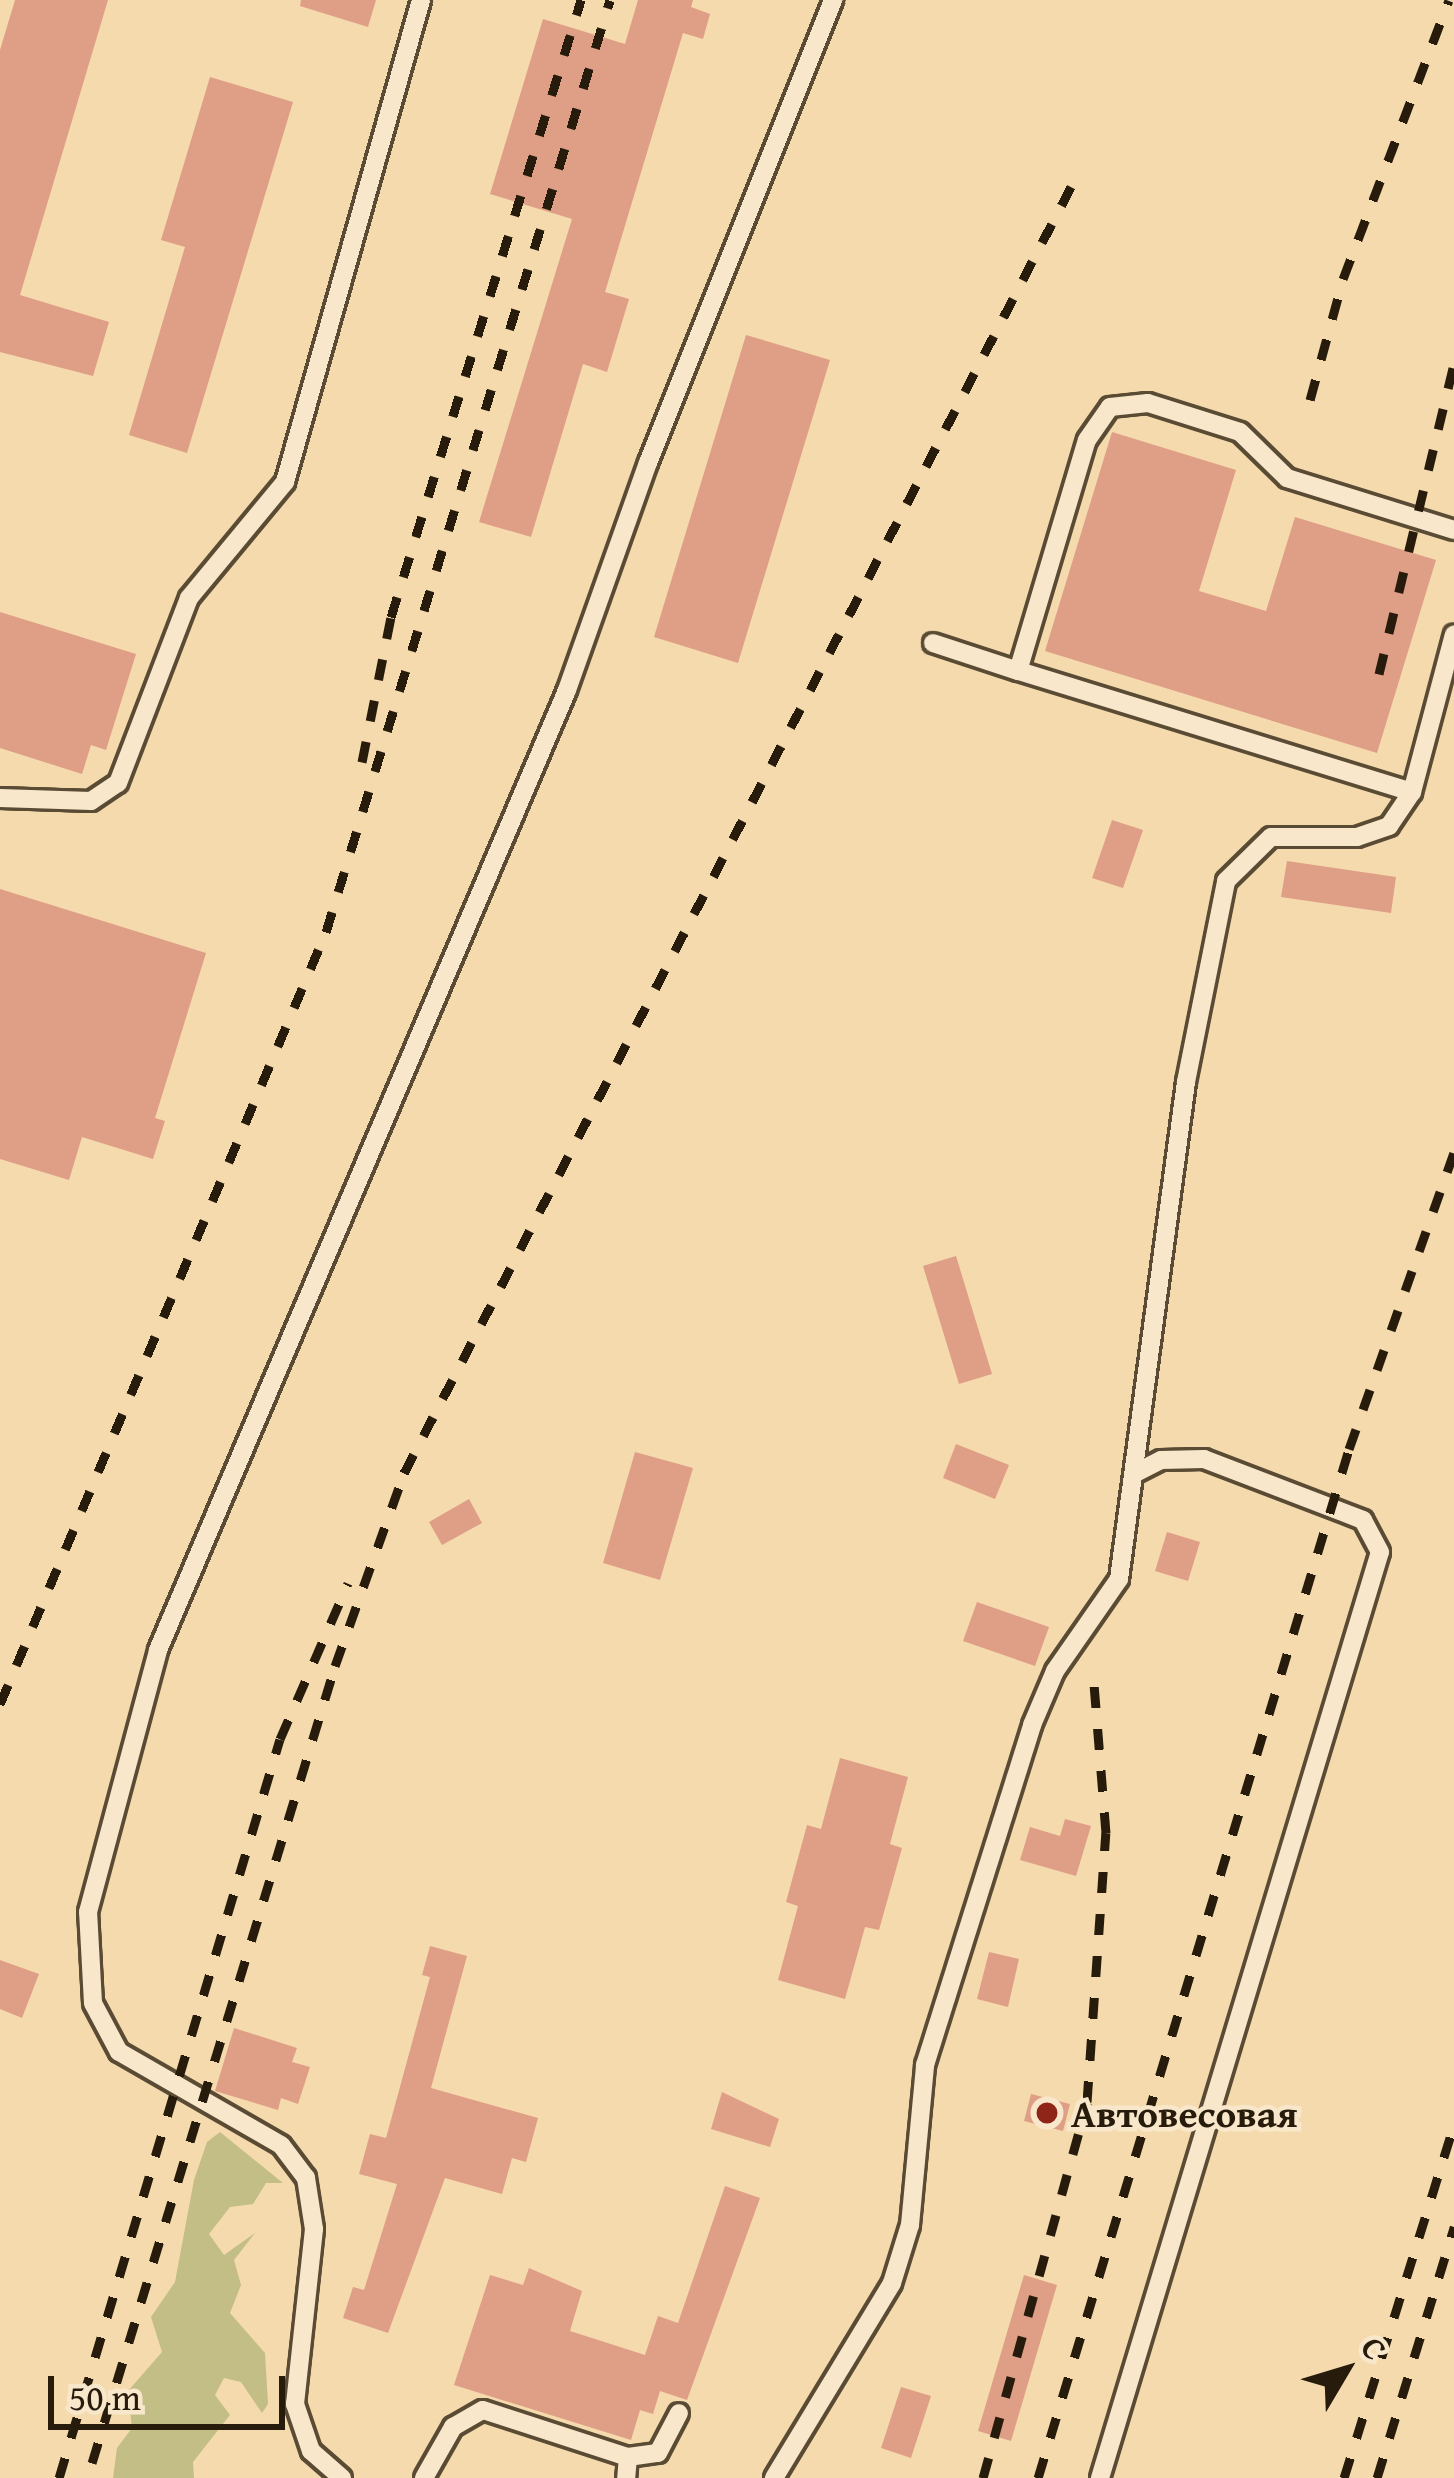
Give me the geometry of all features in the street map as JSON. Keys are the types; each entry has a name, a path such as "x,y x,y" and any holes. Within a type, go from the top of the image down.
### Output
{"lane":[{"path":"0,798 91,801 118,783 189,598 284,482 421,0"},
{"path":"342,2478 311,2451 295,2404 314,2229 306,2178 281,2145 119,2052 93,2002 88,1912 158,1650 567,690 648,463 833,0"},
{"path":"1018,671 1088,440 1110,407 1148,403 1240,432 1287,478 1454,530"},
{"path":"774,2478 892,2284 910,2225 933,2033 1043,1697 1119,1580 1186,1082 1226,881 1271,837 1371,835 1388,826 1412,792 1454,634"},
{"path":"933,643 1412,792"},
{"path":"1100,2478 1381,1552 1363,1520 1204,1459 1161,1460 1136,1473"},
{"path":"424,2478 452,2427 483,2410 628,2457 658,2453 679,2413"},
{"path":"626,2478 628,2457"}],"shaded area":[{"path":"220,2132 283,2183 266,2183 253,2204 230,2207 209,2234 224,2255 255,2233 234,2260 241,2285 230,2313 265,2353 268,2404 262,2413 241,2382 224,2378 215,2395 230,2415 193,2462 194,2478 113,2478 117,2448 132,2428 128,2391 162,2352 151,2317 175,2282 194,2180 207,2142"}],"building":[{"path":"15,0 108,0 20,295 109,322 93,376 0,352 0,50"},
{"path":"301,0 376,0 368,27 300,6"},
{"path":"638,0 693,0 691,7 710,14 703,39 683,33 605,292 629,299 607,372 583,364 531,537 479,522 572,219 490,194 543,19 625,44"},
{"path":"210,77 293,102 187,453 129,435 185,247 161,240"},
{"path":"746,335 830,360 738,663 654,637"},
{"path":"1112,432 1236,470 1199,591 1266,611 1295,517 1436,560 1377,753 1045,651"},
{"path":"0,612 136,654 106,750 91,745 82,774 0,748"},
{"path":"1112,820 1143,830 1123,888 1092,878"},
{"path":"1287,861 1396,877 1391,913 1281,897"},
{"path":"0,889 206,953 155,1118 165,1121 153,1159 82,1137 69,1180 0,1159"},
{"path":"956,1256 992,1374 959,1384 923,1266"},
{"path":"956,1444 1009,1465 995,1499 943,1478"},
{"path":"635,1452 693,1468 660,1580 603,1563"},
{"path":"469,1499 482,1523 442,1545 429,1522"},
{"path":"1167,1532 1200,1542 1188,1581 1155,1571"},
{"path":"977,1602 1049,1627 1035,1666 963,1641"},
{"path":"840,1758 908,1777 890,1844 902,1848 879,1930 865,1927 845,1999 778,1980 798,1906 786,1902 807,1825 821,1829"},
{"path":"1065,1819 1091,1826 1076,1876 1020,1860 1030,1827 1060,1836"},
{"path":"430,1946 467,1956 431,2088 538,2118 526,2162 512,2158 502,2194 445,2178 388,2333 343,2318 353,2287 364,2290 397,2184 359,2174 370,2134 386,2138 430,1977 422,1975"},
{"path":"989,1952 1019,1959 1008,2007 977,1999"},
{"path":"0,1960 39,1974 22,2018 0,2009"},
{"path":"234,2028 297,2048 292,2062 310,2067 298,2104 281,2098 278,2110 215,2091"},
{"path":"722,2092 779,2119 770,2147 711,2129"},
{"name":"Автовесовая","path":"1031,2094 1070,2104 1063,2131 1024,2121"},
{"path":"725,2186 760,2198 687,2400 660,2391 653,2414 640,2410 631,2440 454,2385 490,2275 523,2285 529,2268 582,2291 570,2331 645,2355 658,2316 678,2323"},
{"path":"1024,2275 1057,2285 1011,2441 978,2431"},
{"path":"901,2387 931,2396 911,2458 881,2448"}],"railway":[{"path":"362,762 391,617 581,0"},
{"path":"0,1704 326,932 610,0"},
{"path":"1310,400 1343,279 1449,0"},
{"path":"92,2463 335,1666 404,1473 1072,185"},
{"path":"1379,674 1454,365"},
{"path":"1038,2478 1349,1449 1454,1153"},
{"path":"59,2478 280,1739 348,1583"},
{"path":"983,2478 1087,2102 1106,1833 1094,1684"},
{"path":"1344,2478 1454,2124"},
{"path":"1377,2478 1454,2227"}],"place":[{"name":"Автовесовая","path":"1047,2113"}]}
